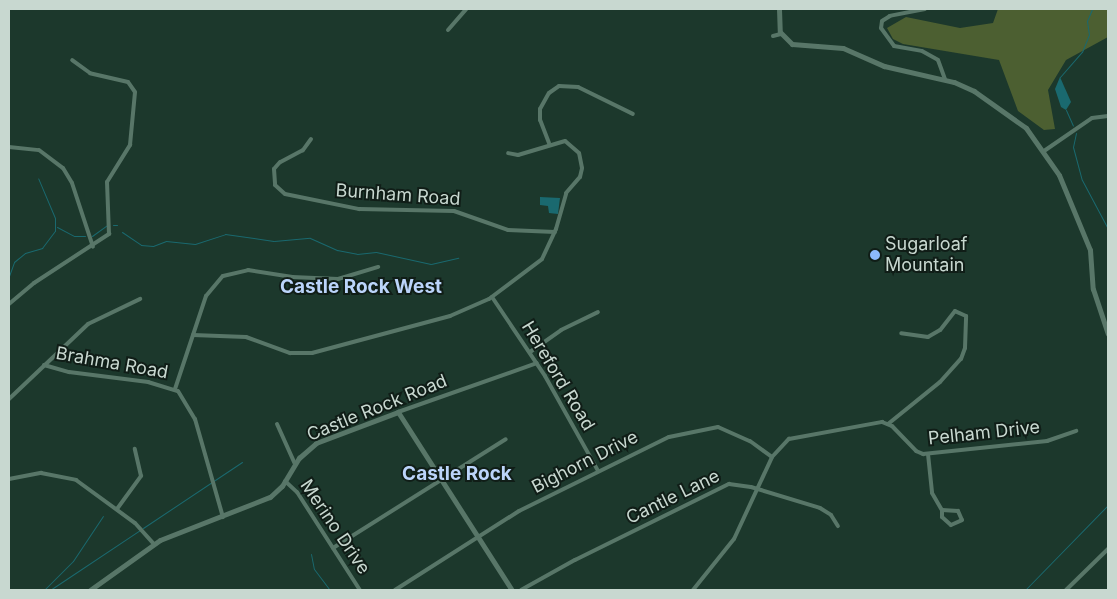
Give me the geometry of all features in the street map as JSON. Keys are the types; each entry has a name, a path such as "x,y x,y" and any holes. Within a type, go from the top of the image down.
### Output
{"street":[{"path":"448,30 466,9"},
{"path":"779,9 780,34"},
{"path":"925,9 890,16 882,21 880,28 894,46 922,51 938,60 945,79"},
{"path":"773,36 780,34 798,46 843,48 884,66 945,79 974,91 1020,123 1044,150 1062,182 1090,250 1093,288 1108,334"},
{"path":"9,304 34,283 93,247 109,234 107,182 130,146 135,92 124,80 86,72 72,60"},
{"path":"549,143 540,120 540,109 549,93 559,86 578,87 633,114"},
{"path":"1044,150 1092,118 1108,116"},
{"name":"Burnham Road","path":"311,139 303,150 280,162 274,169 275,185 285,194 359,209 454,210 508,230 555,232"},
{"path":"193,335 246,337 290,352 312,353 450,316 492,297 537,266 555,232 566,193 580,177 582,163 579,153 570,143 560,141 549,143 518,155 508,153"},
{"path":"9,147 39,150 63,168 72,183 93,247"},
{"path":"223,517 195,419 186,399 174,389 208,291 230,273 248,270 292,277 338,279 378,267"},
{"name":"Hereford Road","path":"492,297 537,363 598,471"},
{"path":"9,399 88,324 140,299"},
{"path":"694,590 734,539 772,456 789,439 874,422 888,424 940,382 961,359 965,351 966,316 955,311 940,330 928,337 900,333"},
{"path":"530,352 561,330 598,312"},
{"name":"Castle Rock Road","path":"90,590 154,544 183,529 223,517 270,497 285,480 295,464 316,443 537,363"},
{"name":"Brahma Road","path":"44,365 174,389"},
{"path":"398,412 512,590"},
{"name":"Merino Drive","path":"277,424 295,464"},
{"name":"Pelham Drive","path":"888,424 916,451 928,454 1047,441 1076,431"},
{"name":"Bighorn Drive","path":"395,590 519,511 656,442 712,426 729,430 772,456"},
{"path":"333,548 440,478 506,439"},
{"path":"117,509 141,476 135,449"},
{"path":"928,454 932,493 942,510 942,517 948,525 962,520 958,511 942,510"},
{"path":"9,479 41,473 68,477 117,509 140,527 154,544"},
{"name":"Merino Drive","path":"285,480 297,492 360,590"},
{"name":"Cantle Lane","path":"521,590 724,485 756,488 820,508 831,515 838,526"},
{"path":"1066,590 1108,549"}],"green space":[{"path":"998,9 1108,9 1108,37 1066,60 1048,90 1055,129 1044,130 1018,111 999,60 903,44 893,39 887,28 906,17 960,28 993,23"}],"water":[{"path":"1060,77 1071,102 1066,110 1061,107 1055,89"},
{"path":"540,197 560,198 558,214 549,213 548,206 540,205"}],"waterway":[{"path":"1060,77 1082,52 1089,35 1087,21 1092,9"},
{"path":"1066,110 1073,126"},
{"path":"1076,133 1073,147 1082,180 1108,229"},
{"path":"9,276 14,262 25,253 42,248 55,231 55,218 38,178"},
{"path":"92,236 107,225"},
{"path":"57,227 74,236 85,236"},
{"path":"122,232 141,245 153,246 166,241 195,244 225,234 274,241 310,238 337,250 357,254 376,252 431,264 458,258"},
{"path":"143,528 242,462"},
{"path":"1025,590 1108,505"},
{"path":"44,590 73,561 103,516"},
{"path":"50,590 140,530"},
{"path":"311,554 314,569 330,590"}],"place":[{"name":"Sugarloaf Mountain","path":"875,255"}],"district":[{"name":"Castle Rock West","path":"361,287"},
{"name":"Castle Rock","path":"457,474"}]}
